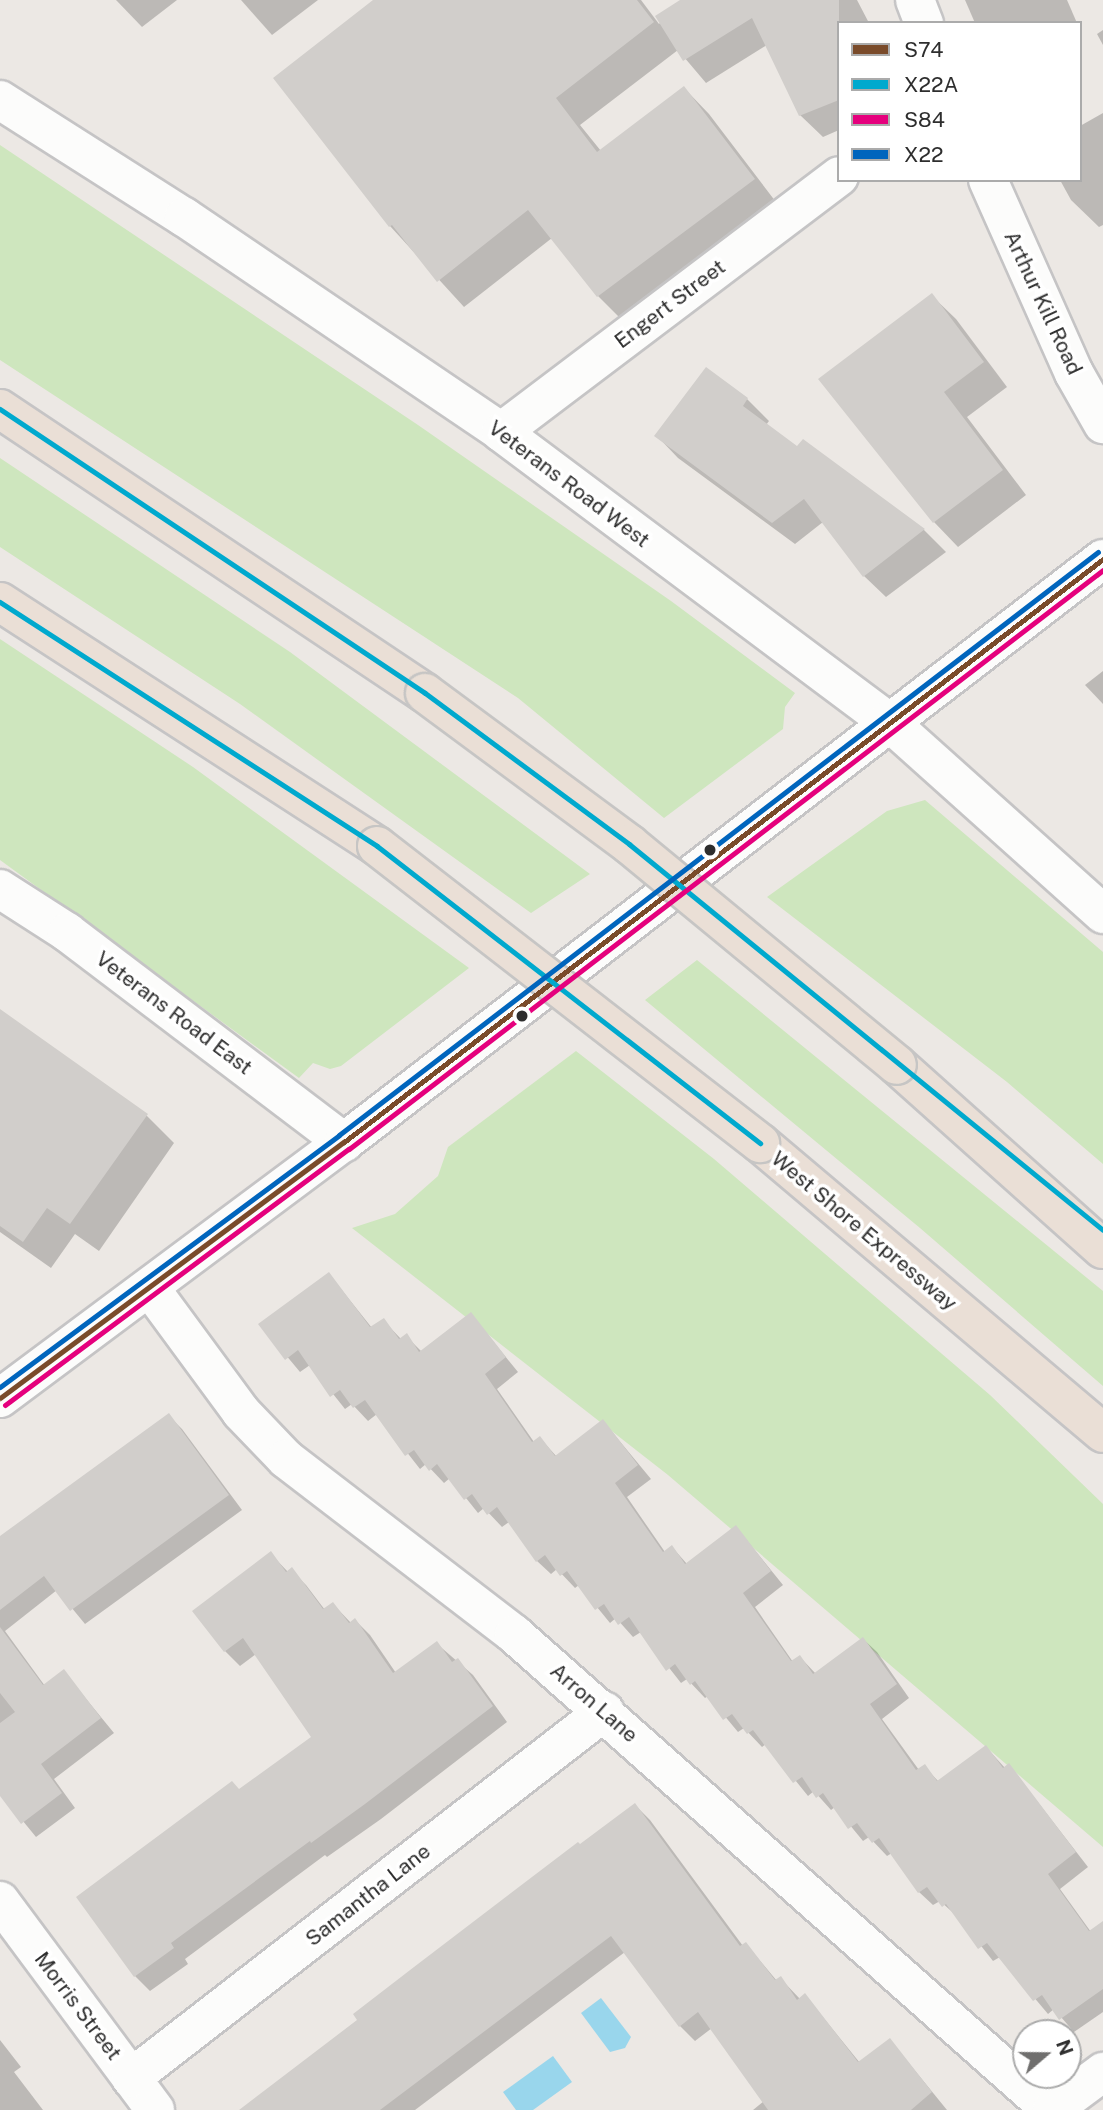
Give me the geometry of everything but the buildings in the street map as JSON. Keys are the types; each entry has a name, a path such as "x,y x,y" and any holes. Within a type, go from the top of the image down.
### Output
{"highway":[{"path":"0,410 425,693 629,844 897,1065 1103,1230"},
{"name":"West Shore Expressway","path":"0,602 377,846 760,1143 1103,1433"},
{"path":"897,1065 1103,1249"}],"street":[{"path":"915,0 923,21"},
{"name":"Veterans Road West","path":"0,100 184,216 501,432 888,722 1103,914"},
{"name":"Engert Street","path":"501,432 837,178"},
{"name":"Arthur Kill Road","path":"989,182 1074,373 1103,424"},
{"path":"0,1398 344,1142 1103,559"},
{"name":"Veterans Road East","path":"0,889 67,932 344,1142"},
{"name":"Arron Lane","path":"150,1288 241,1412 286,1459 514,1634 605,1711 1051,2110"},
{"name":"Samantha Lane","path":"131,2078 605,1711"},
{"name":"Morris Street","path":"0,1901 155,2110"},
{"path":"1051,2110 1103,2072"}],"green space":[{"path":"0,145 418,425 671,601 795,693 785,707 783,729 664,818 518,698 0,360"},
{"path":"0,458 290,652 590,874 531,913 240,704 0,547"},
{"path":"0,639 193,767 469,968 341,1066 330,1069 313,1063 299,1078 0,860"},
{"path":"925,800 1103,952 1103,1164 1007,1082 767,897 887,811"},
{"path":"697,960 1103,1291 1103,1386 920,1228 645,1000"},
{"path":"576,1051 714,1159 990,1395 1103,1504 1103,1847 668,1475 352,1228 395,1214 438,1176 448,1147"}],"water":[{"path":"601,1998 631,2037 625,2048 610,2052 581,2013"},
{"path":"553,2056 572,2082 533,2110 516,2110 503,2092"}],"transit line":[{"name":"X22A","path":"0,409 425,693 629,844 1103,1230"},
{"name":"X22","path":"0,1387 339,1135 1098,552"},
{"name":"S74","path":"0,1398 344,1142 1103,559"},
{"name":"S84","path":"5,1405 349,1149 1103,570"},
{"name":"X22A","path":"0,602 377,846 760,1143"}]}
